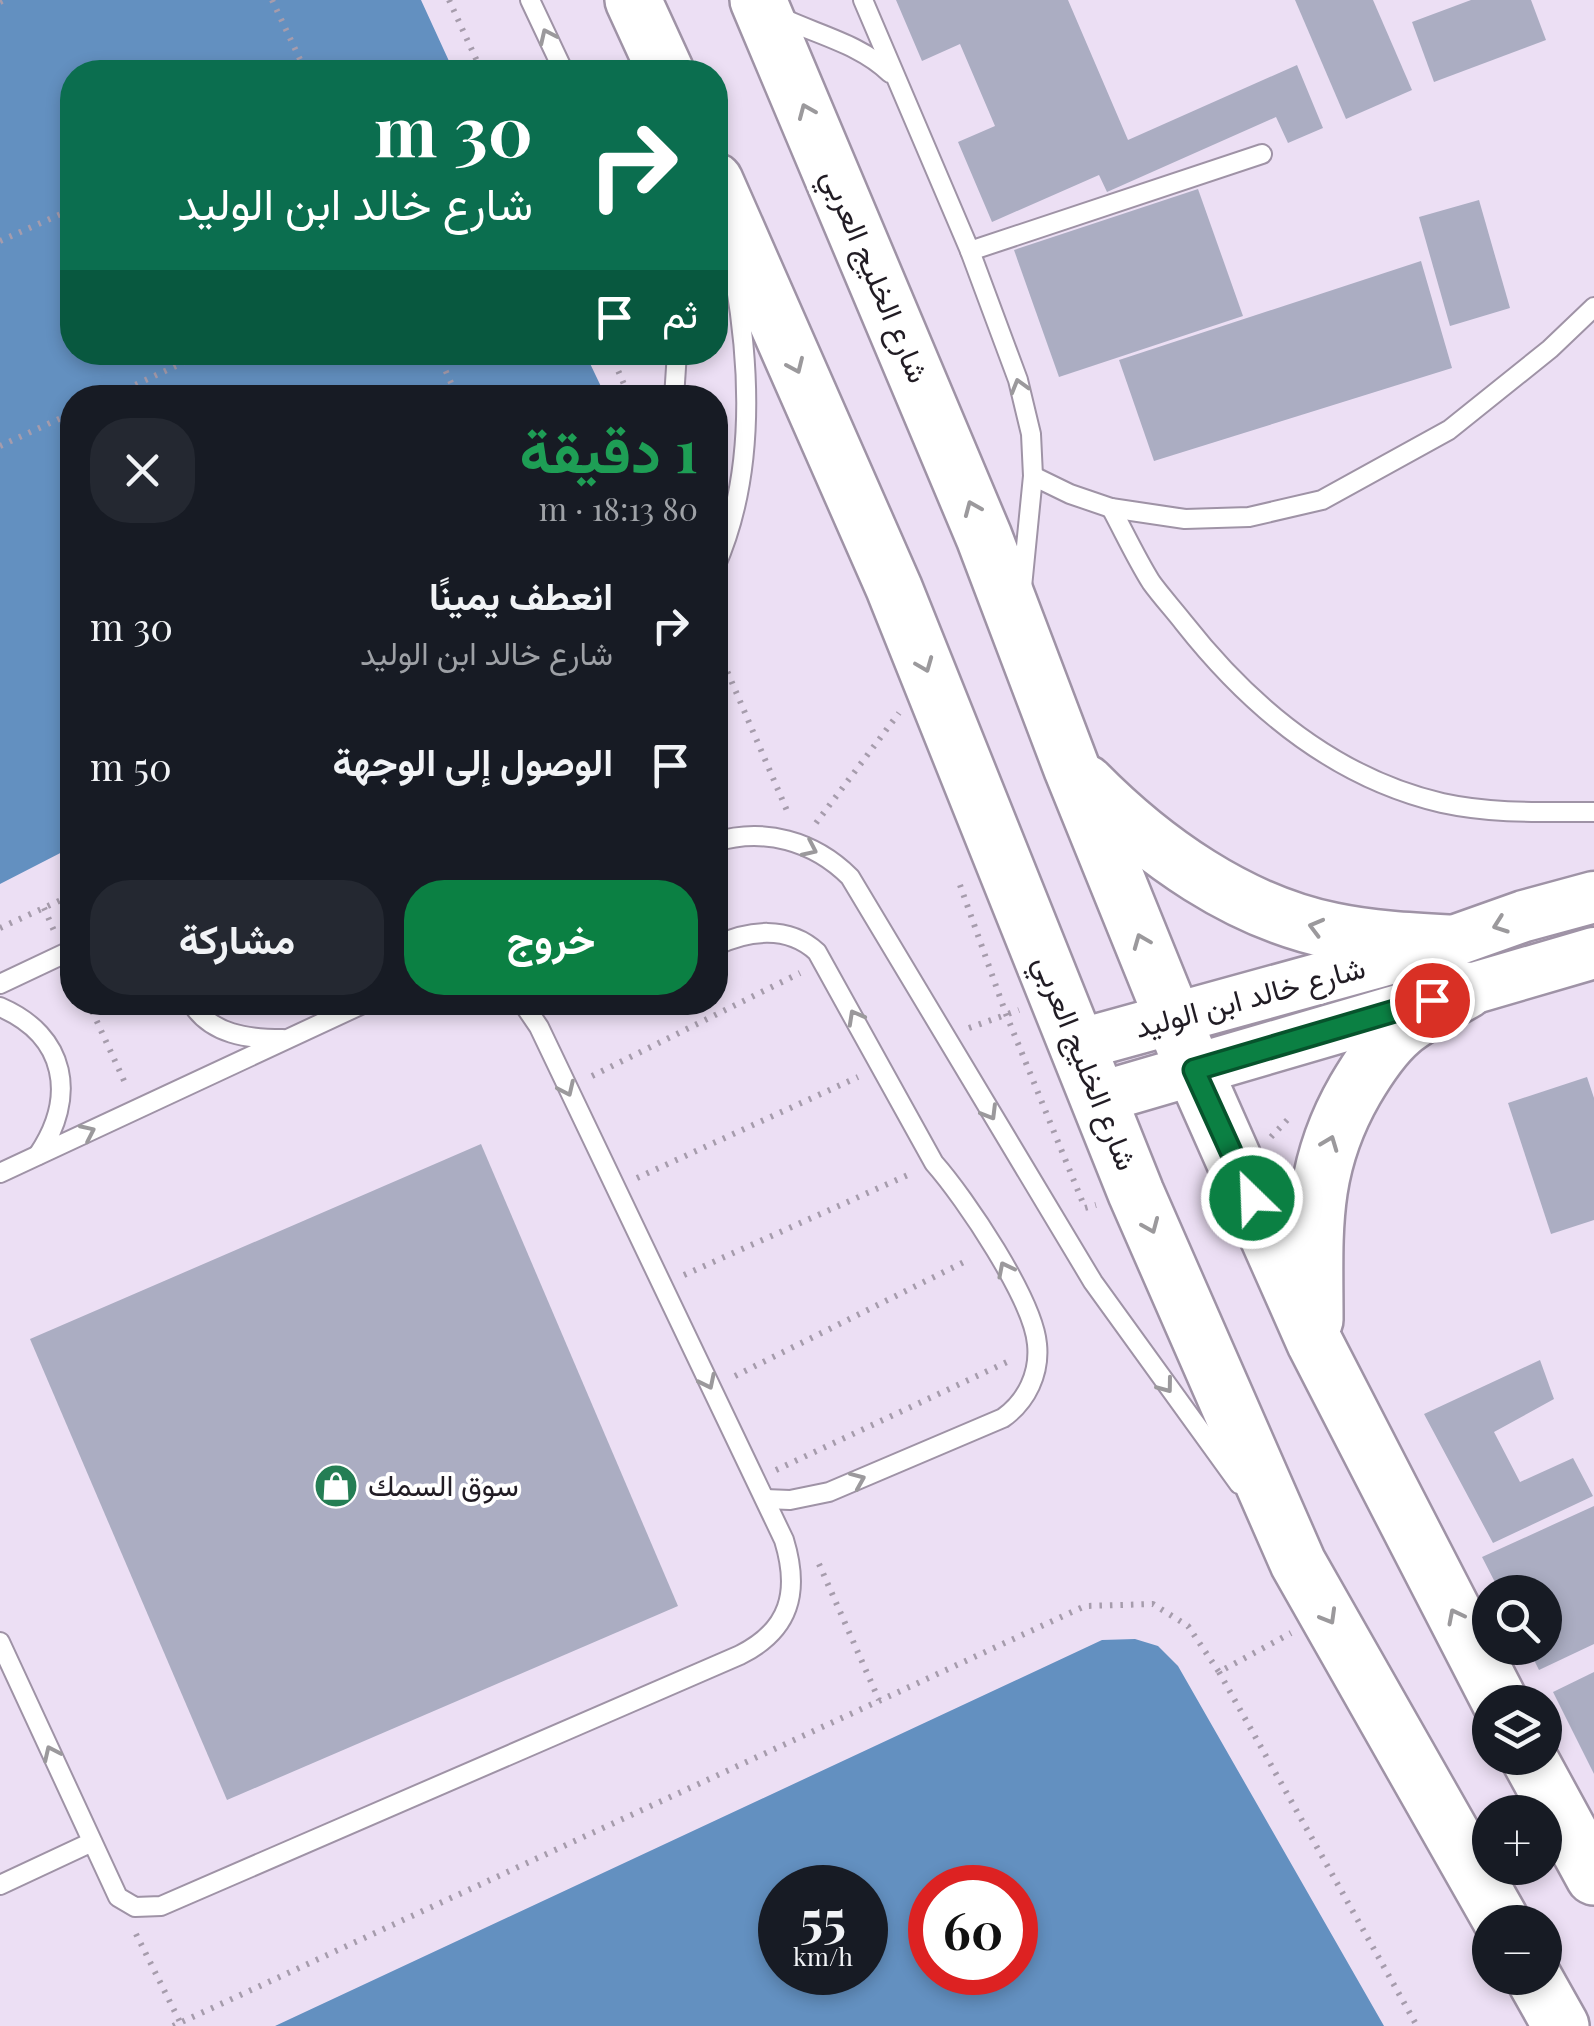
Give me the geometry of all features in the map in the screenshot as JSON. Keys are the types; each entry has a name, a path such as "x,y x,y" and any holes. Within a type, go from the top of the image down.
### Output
{"main road":[{"path":"632,0 660,60"},
{"name":"شارع الخليج العربي","path":"760,3 1018,622 1072,769 1194,1070 1315,1343 1491,1685"},
{"name":"شارع الخليج العربي","path":"728,214 894,588 1098,1098 1216,1380 1298,1563 1492,1905"},
{"path":"1072,769 1126,824 1187,867 1249,900 1294,920 1376,939 1457,967 1373,1060 1332,1136 1314,1219 1315,1343"},
{"name":"شارع خالد ابن الوليد","path":"1098,1098 1194,1070 1457,967 1524,916 1594,897"},
{"name":"شارع خالد ابن الوليد","path":"1078,1045 1173,1020 1457,967 1594,953"},
{"path":"1539,1775 1594,1877"},
{"path":"1544,1995 1561,2026"}],"lane":[{"path":"530,0 558,60"},
{"path":"863,0 970,251 1018,380 1032,434 1033,476 1018,622"},
{"path":"760,3 877,61 897,81"},
{"path":"970,251 1262,154"},
{"path":"728,240 744,346 743,446 728,499"},
{"path":"1033,476 1111,508 1185,520 1248,516 1322,500 1449,430 1550,349 1594,307"},
{"path":"1111,508 1152,583 1208,654 1265,710 1338,763 1399,790 1443,803 1496,812 1594,812"},
{"path":"728,840 761,836 801,843 836,863 850,877 1093,1282 1298,1563"},
{"path":"728,942 754,933 786,935 808,944 824,962 934,1163 954,1186 994,1248 1028,1316 1038,1347 1028,1390 1022,1402 1003,1418 829,1492 790,1500 764,1499"},
{"path":"0,984 60,956"},
{"path":"0,1007 36,1029 57,1056 59,1107 48,1139 37,1155"},
{"path":"202,1015 237,1036 290,1038"},
{"path":"0,1173 339,1015"},
{"path":"0,1642 118,1897 135,1907 161,1906 756,1646 781,1622 792,1591 784,1540 531,1015"},
{"path":"0,1885 92,1842"}],"path":[{"path":"272,0 300,60"},
{"path":"450,0 477,60"},
{"path":"0,241 60,214"},
{"path":"135,385 178,365"},
{"path":"0,446 60,418"},
{"path":"728,674 801,843 899,713 906,732"},
{"path":"959,882 1006,1014"},
{"path":"0,927 60,901"},
{"path":"728,1009 824,962"},
{"path":"94,1015 138,1109"},
{"path":"568,1088 716,1015"},
{"path":"615,1188 882,1067"},
{"path":"662,1285 934,1163"},
{"path":"711,1388 994,1248"},
{"path":"755,1480 1038,1347"},
{"path":"790,1500 879,1700"},
{"path":"118,1897 177,2024 1085,1606 1153,1604 1188,1626 1219,1672 1417,2026"},
{"path":"1219,1672 1327,1613"}],"water":[{"path":"0,0 421,0 448,60 60,60 60,365 591,365 600,385 60,385 60,853 0,884"},
{"path":"1135,1639 1158,1646 1178,1666 1384,2026 275,2026 1102,1640"}],"building":[{"path":"896,0 1068,0 1128,140 1297,65 1323,128 1288,143 1276,117 1107,192 1099,175 992,222 958,142 995,126 960,44 922,61"},
{"path":"1295,0 1373,0 1412,90 1346,119"},
{"path":"1471,0 1531,0 1546,40 1434,82 1412,22"},
{"path":"1198,189 1243,316 1059,377 1014,250"},
{"path":"1479,200 1510,308 1450,326 1419,217"},
{"path":"1421,261 1452,368 1154,461 1119,360"},
{"path":"1587,1077 1594,1098 1594,1220 1551,1234 1508,1103"},
{"path":"481,1144 678,1606 227,1800 30,1339"},
{"path":"1540,1360 1554,1399 1494,1432 1520,1482 1573,1458 1593,1496 1493,1543 1424,1414"},
{"path":"1594,1506 1594,1644 1562,1659 1562,1575 1491,1575 1482,1557"},
{"path":"1594,1672 1594,1774 1562,1710 1562,1688"}],"place":[{"name":"سوق السمك","path":"336,1486"}],"route":[{"path":"1252,1198 1194,1070 1432,1000"}]}
